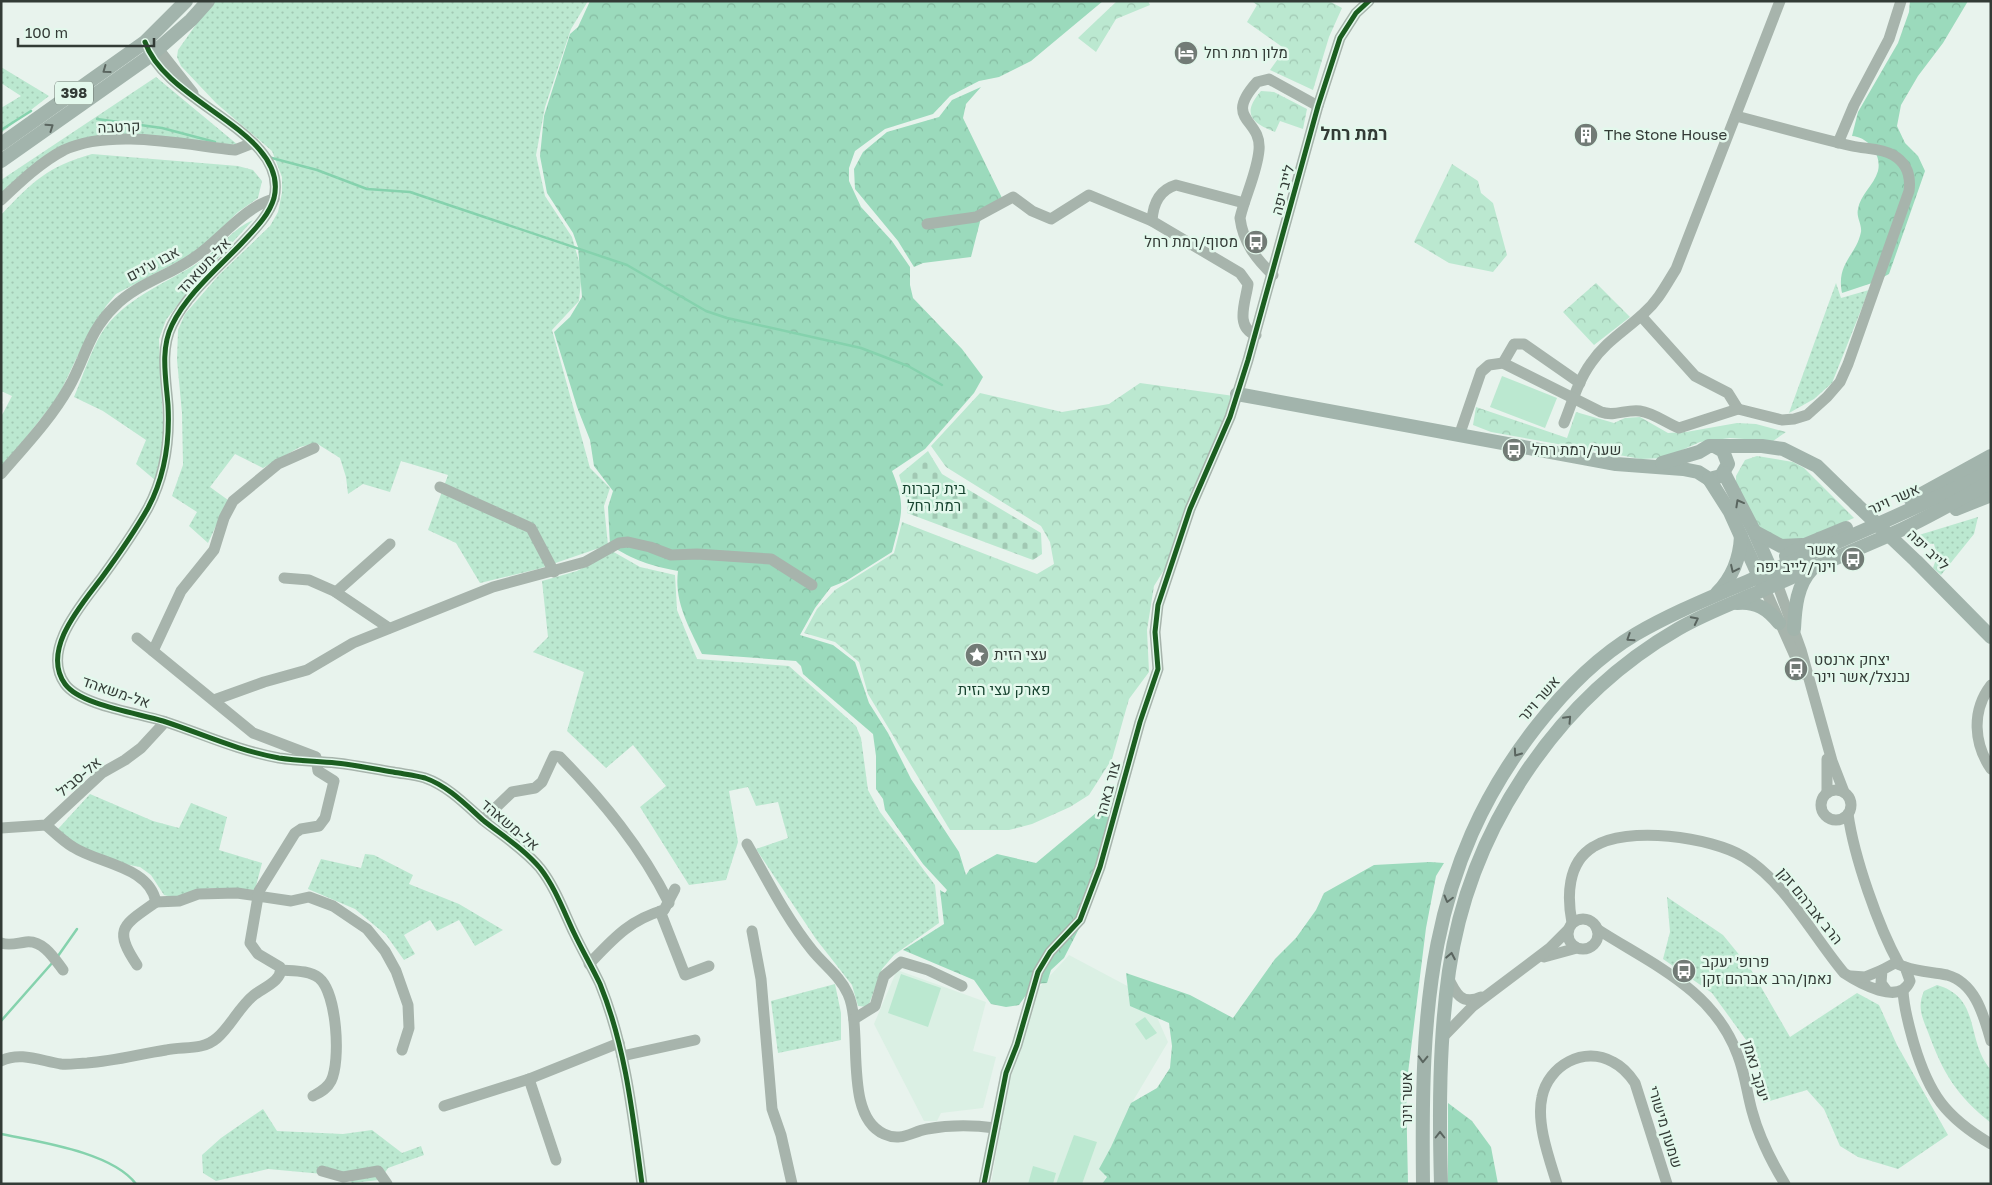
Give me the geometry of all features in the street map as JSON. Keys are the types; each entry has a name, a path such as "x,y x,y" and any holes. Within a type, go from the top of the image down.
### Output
{"main road":[{"name":"398","path":"1,144 145,42 186,1"},
{"name":"398","path":"1,161 154,53 191,20 208,1"},
{"path":"1237,394 1460,433 1616,464 1651,465 1717,478 1744,452 1762,446"},
{"path":"1651,465 1699,452 1709,446 1714,446 1726,455 1726,469 1748,533 1768,580"},
{"name":"לייב יפה","path":"1714,446 1762,446 1783,450 1804,458 1817,466 1917,562 1991,637"},
{"path":"1699,452 1695,464 1722,496 1748,533 1781,546 1805,544"},
{"path":"1768,580 1784,558 1805,544 1918,497 1991,456"},
{"name":"אשר וינר","path":"1441,1184 1443,1037 1448,977 1461,913 1483,852 1506,803 1538,755 1566,720 1621,667 1680,628 1732,603 1768,580 1991,471"},
{"name":"אשר וינר","path":"1423,1184 1422,1090 1427,1006 1447,898 1457,869 1482,811 1497,784 1527,739 1557,701 1584,673 1636,634 1713,596 1813,568 1929,517 1991,482"},
{"path":"1929,517 1963,507 1991,495"},
{"path":"1713,596 1723,588 1734,570 1748,533"},
{"path":"1794,628 1798,594 1806,575 1813,568"},
{"path":"1732,603 1756,604 1766,610 1779,623"}],"street":[{"name":"לייב יפה","path":"1237,394 1273,275 1318,106 1340,38 1351,19 1369,1"},
{"path":"1564,423 1590,363 1608,343 1657,300 1676,270 1780,1"},
{"path":"1838,143 1854,105 1889,39 1901,1"},
{"path":"145,42 176,85 254,143 268,159 275,188 274,199"},
{"path":"1273,275 1261,263 1247,242 1240,218 1259,154 1260,140 1242,113 1242,103 1248,92 1257,82 1269,79 1318,106"},
{"path":"1460,433 1481,372 1489,364 1503,363 1610,415 1630,410 1642,411 1680,428 1738,408 1782,420 1794,419 1807,415 1840,382 1909,191 1910,180 1902,162 1893,155 1838,143 1736,116"},
{"name":"קרטבה","path":"1,200 18,183 45,163 65,150 86,144 109,139 235,150 254,143"},
{"path":"1152,221 1153,207 1159,197 1166,188 1176,185 1244,203"},
{"path":"927,224 976,217 1014,197 1032,212 1051,219 1089,195 1152,221 1240,274 1248,284 1243,313 1244,326 1250,333 1256,335"},
{"name":"אבו ע'נים","path":"1,474 50,417 69,387 87,344 100,322 114,306 138,287 195,258 218,236 261,204 274,199"},
{"name":"אל-משאהד","path":"274,199 263,218 183,306 169,331 165,369 168,440 160,482 139,524 76,611 66,628 57,664 60,676 66,687 77,694 104,705 165,722 233,748 289,759 426,778 456,795 483,820 521,850 547,877 599,983 622,1056 642,1184"},
{"path":"1641,316 1695,376 1728,393 1738,408"},
{"path":"1503,363 1514,344 1524,344 1580,383"},
{"name":"צור באהר","path":"984,1184 1006,1073 1017,1045 1038,972 1050,952 1080,920 1100,867 1140,722 1158,669 1155,632 1158,605 1190,509 1237,394"},
{"path":"152,651 181,591 214,550 224,518 233,501 278,464 314,448"},
{"path":"440,487 531,528 554,572"},
{"path":"214,700 264,682 307,670 333,653 389,628 493,587 554,572 585,562 619,543 628,542 671,555 697,554 771,559 812,585"},
{"path":"336,592 390,544"},
{"path":"284,578 309,580 336,592 389,628"},
{"path":"1768,580 1779,623 1813,693"},
{"path":"1768,580 1794,628 1825,738 1844,792 1851,804 1848,814 1855,849 1884,933 1902,966 1910,976 1906,987 1906,1018"},
{"path":"137,638 253,733 316,757 318,771 334,781 325,818 319,826 301,830 295,834 268,874 257,896 250,943 258,954 277,963 281,970"},
{"path":"1991,686 1981,703 1977,729 1979,746 1991,769"},
{"name":"אל-סביל","path":"46,825 102,773 141,748 165,722"},
{"path":"1825,738 1827,793"},
{"path":"483,820 512,792 535,788 542,782 554,756 560,757 598,796 635,843 668,903"},
{"path":"1844,792 1836,790 1827,793 1821,800 1821,810 1826,817 1835,820 1855,849"},
{"path":"1835,820 1848,814"},
{"path":"1,828 46,825 73,848 137,874 150,885 156,902"},
{"name":"הרב אברהם זקן","path":"1570,926 1570,879 1579,861 1593,847 1602,842 1632,837 1669,837 1717,845 1745,858 1769,877 1847,975 1856,981 1888,992"},
{"path":"747,844 774,892 812,950 836,974 848,994 854,1019 856,1079 870,1125 883,1134 895,1138 908,1137 929,1129 958,1126 995,1128"},
{"path":"589,964 622,930 643,916 664,910 675,889"},
{"path":"1533,961 1552,953 1577,948 1585,949 1593,945 1597,937 1597,929 1586,920 1574,905 1569,891"},
{"path":"137,965 124,946 123,935 126,926 156,902 179,901 198,894 237,893 291,901 308,897 333,906 367,929 385,951 396,970 408,1005 409,1028 402,1050"},
{"path":"660,911 685,975 709,966"},
{"path":"1443,1037 1485,996 1550,948 1570,926 1586,920"},
{"path":"1570,926 1568,938 1577,948"},
{"name":"יעקב נאמן","path":"1597,929 1686,984 1701,997 1723,1024 1741,1064 1759,1134 1785,1184"},
{"path":"752,931 761,979 772,1109 782,1135 792,1184"},
{"path":"1884,933 1884,968 1880,983 1906,1018 1924,1074 1934,1094 1961,1124 1991,1144"},
{"path":"1,943 26,942 39,944 54,958 63,970"},
{"name":"יעקב נאמן","path":"1593,945 1605,943 1628,948"},
{"path":"854,1019 875,1006 884,976 901,962 928,970 962,986"},
{"path":"1847,975 1865,977 1884,968 1902,966 1950,976 1970,990 1982,1011 1991,1041"},
{"path":"1,1061 23,1056 63,1064 104,1062 125,1060 173,1048 193,1048 205,1045 216,1039 252,996 275,981 281,970"},
{"path":"281,970 311,974 319,978 330,999 336,1039 335,1066 331,1082 323,1091 313,1096"},
{"path":"1888,992 1906,987 1937,974"},
{"path":"1448,977 1454,990 1461,998 1469,1000 1485,996"},
{"path":"622,1056 695,1040"},
{"path":"444,1106 529,1079 619,1043"},
{"name":"שמעון מישורי","path":"1557,1184 1541,1117 1542,1098 1547,1082 1556,1069 1568,1061 1582,1056 1597,1056 1611,1060 1625,1069 1636,1082 1667,1184"},
{"path":"529,1079 556,1160"},
{"path":"322,1171 343,1177 378,1171 387,1184"}],"shaded area":[{"path":"1069,955 1148,997 1168,1042 1133,1101 1103,1184 991,1184 1007,1089 1036,991"},
{"path":"897,970 986,1002 973,1051 996,1057 983,1108 941,1113 937,1121 924,1121 874,1024"}],"green space":[{"path":"588,1 571,29 545,107 536,155 545,196 572,237 582,272 579,301 552,330 590,468 610,488 604,506 608,545 538,569 480,583 456,543 428,530 448,475 401,461 390,492 363,484 348,494 346,477 340,458 316,443 300,447 263,468 235,454 210,487 228,500 208,543 189,526 197,512 172,496 183,465 182,413 177,360 178,330 185,314 219,275 270,226 278,212 282,193 282,177 272,151 216,103 181,66 177,57 178,50 212,2"},
{"path":"590,1 1103,1 1031,61 999,77 979,81 950,96 933,114 885,129 855,151 849,168 849,181 861,207 892,241 910,267 910,285 913,298 962,349 983,377 974,393 925,449 892,471 900,494 901,512 892,552 846,581 831,587 815,608 800,635 833,645 855,662 869,703 888,733 911,779 959,852 966,875 970,869 997,854 1036,863 1096,813 1116,819 1086,915 1064,958 1051,970 1047,983 1034,984 1019,1005 1006,1007 991,1004 974,980 903,950 944,924 940,890 945,893 947,890 923,864 885,810 883,799 876,789 876,756 873,734 803,674 801,666 796,661 702,654 680,604 677,582 678,571 642,562 610,545 608,507 613,491 594,466 590,440 577,407 554,332 570,317 582,297 578,247 573,233 547,193 540,156 544,116 570,34 578,27"},
{"path":"1117,1 1148,1 1150,5 1116,19 1096,52 1078,38"},
{"path":"1252,1 1329,1 1342,8 1329,37 1313,90 1270,70 1285,49 1247,22 1257,5"},
{"path":"1910,1 1968,1 1943,43 1918,76 1901,105 1897,126 1905,143 1918,156 1925,171 1889,274 1872,283 1842,293 1841,283 1844,267 1859,240 1861,232 1858,215 1859,204 1876,176 1879,165 1876,153 1868,143 1852,136 1858,112 1898,43 1909,12"},
{"path":"1,67 49,96 1,133 1,108 21,96 1,83"},
{"path":"156,77 238,145 186,140 68,146 1,195 1,180"},
{"path":"981,87 966,104 963,118 1002,198 983,210 971,257 923,263 914,267 898,241 855,189 854,169 863,152 887,132 939,117 952,100"},
{"path":"1261,91 1274,92 1307,109 1303,129 1280,121 1275,132 1255,121 1251,112 1252,106"},
{"path":"92,154 238,166 253,170 262,181 258,198 238,212 198,251 116,294 106,306 78,355 58,397 1,469 1,417 12,396 1,391 1,215 32,184 52,170"},
{"path":"1452,164 1478,181 1481,193 1493,203 1507,255 1493,272 1449,263 1414,242"},
{"path":"253,220 188,291 166,320 159,339 164,442 155,480 136,464 146,440 103,411 74,397 97,341 110,322 121,311 133,301 199,262 231,234"},
{"path":"1596,283 1630,317 1594,345 1563,312"},
{"path":"1836,283 1841,298 1869,290 1832,383 1814,399 1789,413"},
{"path":"1502,376 1557,398 1545,428 1490,407"},
{"name":"פארק עצי הזית","path":"1140,383 1234,396 1172,557 1154,586 1147,630 1149,672 1129,699 1112,759 1089,795 1070,807 1032,824 1009,830 950,830 868,694 859,662 835,642 804,633 817,609 835,590 894,553 902,522 1037,574 1054,564 1050,542 1041,526 946,467 931,446 980,393 1062,412 1109,404"},
{"path":"1476,407 1567,438 1576,412 1614,423 1625,418 1640,417 1668,433 1686,432 1737,423 1756,424 1786,432 1773,441 1730,438 1700,442 1664,458 1641,459 1491,432 1473,425"},
{"name":"בית קברות רמת רחל","path":"928,451 942,474 1041,533 1042,554 1033,560 907,513 908,504 899,475"},
{"path":"1757,456 1793,462 1804,468 1854,518 1796,542 1784,543 1762,532 1736,487 1736,476 1745,460"},
{"path":"1978,517 1974,534 1941,575 1933,568 1937,556 1934,544 1918,543 1919,535"},
{"path":"612,551 640,567 675,575 677,610 697,659 789,666 856,726 861,738 868,790 880,812 935,885 939,923 894,955 882,969 868,1007 858,1006 852,985 816,939 756,849 788,838 778,802 756,806 748,787 729,791 738,842 726,880 689,885 640,807 666,786 633,745 606,768 567,731 584,672 533,652 548,637 542,581 577,571"},
{"path":"90,794 153,821 179,828 191,803 227,817 219,850 262,863 255,890 209,888 179,899 164,895 151,875 140,867 119,863 68,846 58,829"},
{"path":"365,854 374,855 413,875 409,884 459,904 503,930 475,946 459,920 437,931 430,920 404,935 415,954 404,960 386,935 355,909 308,889 321,859 361,868"},
{"path":"1444,863 1436,876 1426,928 1406,1089 1408,1184 1102,1184 1107,1177 1099,1169 1131,1103 1157,1088 1170,1068 1172,1046 1169,1023 1130,1006 1126,973 1190,995 1233,1018 1275,959 1296,938 1316,910 1324,893 1374,865"},
{"path":"1667,897 1723,935 1750,968 1790,1037 1857,993 1879,1005 1897,1045 1948,1135 1898,1169 1858,1157 1840,1146 1824,1109 1807,1090 1763,1103 1757,1055 1712,993 1663,959 1670,932"},
{"path":"901,974 941,988 928,1027 888,1013"},
{"path":"835,984 841,1013 841,1040 778,1053 771,1001"},
{"path":"1937,985 1951,991 1961,1000 1967,1010 1983,1058 1991,1070 1991,1123 1968,1103 1952,1082 1939,1060 1922,1017 1921,1002 1924,991"},
{"path":"1145,1017 1157,1033 1146,1040 1135,1024"},
{"path":"1448,1103 1472,1121 1491,1147 1498,1184 1448,1184"},
{"path":"263,1109 277,1131 343,1134 372,1130 402,1153 421,1146 424,1155 388,1168 380,1180 352,1183 345,1176 268,1169 216,1181 203,1173 202,1155 221,1138"},
{"path":"1074,1135 1097,1142 1082,1184 1056,1184"},
{"path":"1033,1166 1056,1173 1053,1184 1028,1184"}],"waterway":[{"path":"1,130 31,111"},
{"path":"97,119 162,128 215,142"},
{"path":"268,157 317,170 367,189 410,192 627,265 706,311 727,318 861,348 908,366 942,385"},
{"path":"58,956 77,929"},
{"path":"1,1021 53,962"},
{"path":"1,1134 54,1145 93,1156 125,1173 136,1184"}],"cycle path":[{"path":"984,1184 1006,1073 1017,1045 1038,972 1050,952 1080,920 1100,867 1140,722 1158,669 1155,632 1158,605 1190,509 1230,417 1248,360 1318,106 1340,38 1356,13 1369,1"},
{"path":"145,42 157,64 176,83 246,136 264,154 274,175 274,198 272,205 260,223 194,292 178,314 168,334 165,354 168,432 165,458 159,483 138,525 76,612 61,641 58,656 59,670 65,684 83,698 96,703 163,721 263,755 293,760 343,764 425,778 449,791 527,855 540,868 555,891 600,984 609,1008 627,1083 642,1184"}],"place":[{"name":"מלון רמת רחל","path":"1186,53"},
{"name":"The Stone House","path":"1586,135"},
{"name":"מסוף/רמת רחל","path":"1256,242"},
{"name":"שער/רמת רחל","path":"1514,450"},
{"name":"אשר וינר/לייב יפה","path":"1853,559"},
{"name":"עצי הזית","path":"977,655"},
{"name":"יצחק ארנסט נבנצל/אשר וינר","path":"1796,669"},
{"name":"פרופ׳ יעקב נאמן/הרב אברהם זקן","path":"1684,971"}],"district":[{"name":"רמת רחל","path":"1354,134"}]}
